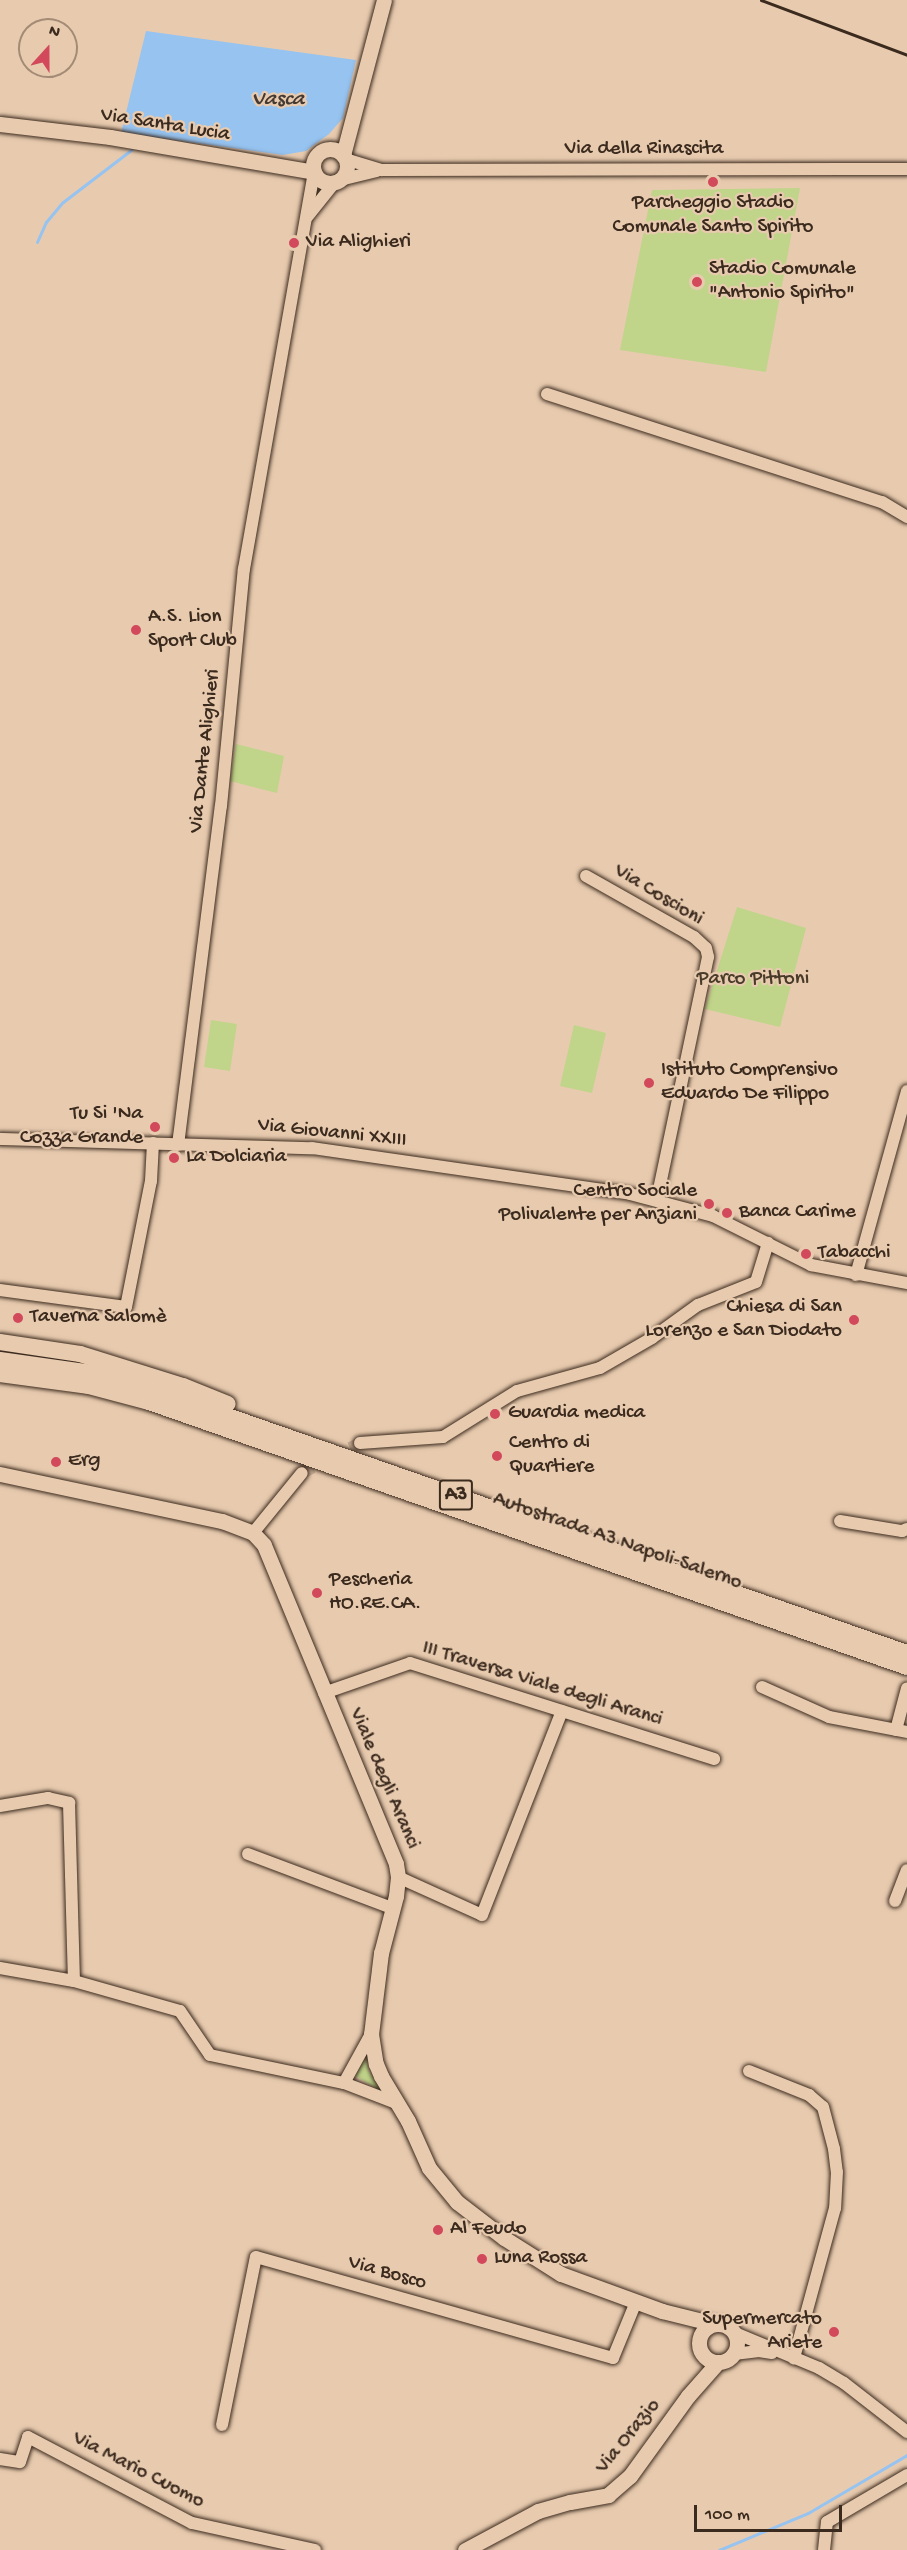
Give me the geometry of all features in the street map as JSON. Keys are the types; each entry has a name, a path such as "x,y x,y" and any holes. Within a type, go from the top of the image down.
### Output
{"highway":[{"path":"0,1342 80,1354 130,1368 291,1430 364,1463"},
{"name":"Autostrada A3 Napoli-Salerno","path":"0,1360 62,1368 133,1384 907,1653"},
{"name":"Autostrada A3 Napoli-Salerno","path":"0,1374 89,1386 149,1402 907,1667"}],"main road":[{"path":"350,122 313,160 314,172 323,182 337,181 345,173 344,157 350,122 384,0"},
{"name":"Via Santa Lucia","path":"0,124 56,130 314,172"},
{"path":"322,151 335,150 344,157"},
{"name":"Via Santa Lucia","path":"266,163 322,151"},
{"path":"0,1474 222,1521 253,1533"},
{"name":"Viale degli Aranci","path":"253,1533 270,1556 324,1693 396,1864 398,1877 381,1953 371,2034 376,2064 399,2104 429,2169 457,2202 504,2238 561,2274 662,2311"},
{"path":"662,2311 726,2325 735,2333 737,2343 734,2354 718,2362 688,2396"},
{"path":"662,2311 689,2328 701,2348 718,2362"},
{"path":"688,2396 700,2374 704,2330 714,2324"},
{"name":"Via Orazio","path":"465,2550 538,2511 608,2495 630,2476 688,2396"}],"street":[{"name":"Via della Rinascita","path":"344,157 381,170"},
{"name":"Via della Rinascita","path":"337,181 381,170 907,169"},
{"name":"Via Dante Alighieri","path":"178,1145 226,764 243,569 314,172"},
{"name":"Via Dante Alighieri","path":"304,220 337,181"},
{"path":"547,394 882,502 907,517"},
{"name":"Via Coscioni","path":"586,876 694,937 706,948 708,957 657,1199"},
{"path":"856,1275 907,1091"},
{"name":"Via Giovanni XXIII","path":"0,1139 312,1148 657,1199 713,1216 811,1265 907,1283"},
{"path":"0,1290 126,1307 148,1202 153,1143"},
{"path":"360,1443 443,1437 517,1390 600,1368 652,1338 698,1305 756,1282 768,1244"},
{"path":"253,1533 302,1473"},
{"path":"840,1521 902,1531 907,1529"},
{"name":"III Traversa Viale degli Aranci","path":"324,1693 410,1663 714,1760"},
{"path":"762,1687 829,1717 902,1731 907,1688"},
{"path":"398,1877 482,1915 562,1711"},
{"path":"0,1806 48,1797 69,1803 74,1981"},
{"path":"248,1854 392,1908"},
{"path":"895,1901 907,1870"},
{"path":"0,1968 74,1981 180,2011 210,2055 344,2083 399,2104"},
{"path":"344,2083 371,2034"},
{"path":"749,2071 809,2095 823,2106 834,2149 837,2172 835,2208 791,2357"},
{"name":"Via Bosco","path":"222,2425 256,2257 613,2358 636,2302"},
{"path":"735,2333 819,2368 844,2383 907,2432"},
{"path":"734,2354 759,2351 791,2357"},
{"name":"Via Mario Cuomo","path":"0,2459 20,2462 28,2437 192,2523 315,2550"},
{"path":"824,2550 827,2522 907,2475"}],"green space":[{"path":"800,188 766,372 620,350 652,190"},
{"path":"236,744 284,756 277,793 230,781"},
{"name":"Parco Pittoni","path":"737,907 806,928 780,1027 705,1009"},
{"path":"211,1020 237,1024 230,1071 204,1067"},
{"path":"574,1025 606,1033 592,1093 560,1086"},
{"path":"365,2050 369,2071 379,2086 377,2089 354,2075"}],"water":[{"name":"Vasca","path":"146,31 356,60 343,118 329,134 306,151 283,155 121,133"}],"waterway":[{"path":"37,242 46,222 63,202 131,150"},
{"path":"719,2550 808,2513 907,2455"}],"tunnel":[{"path":"302,1473 360,1443"}],"railway":[{"path":"761,0 907,55"}],"place":[{"name":"Parcheggio Stadio Comunale Santo Spirito","path":"713,182"},
{"name":"Via Alighieri","path":"294,243"},
{"name":"Stadio Comunale \"Antonio Spirito\"","path":"697,282"},
{"name":"A.S. Lion Sport Club","path":"136,630"},
{"name":"Istituto Comprensivo Eduardo De Filippo","path":"649,1083"},
{"name":"Tu Si 'Na Cozza Grande","path":"155,1127"},
{"name":"La Dolciaria","path":"174,1158"},
{"name":"Centro Sociale Polivalente per Anziani","path":"709,1204"},
{"name":"Banca Carime","path":"727,1213"},
{"name":"Tabacchi","path":"806,1254"},
{"name":"Taverna Salomè","path":"18,1318"},
{"name":"Chiesa di San Lorenzo e San Diodato","path":"854,1320"},
{"name":"Guardia medica","path":"495,1414"},
{"name":"Centro di Quartiere","path":"497,1456"},
{"name":"Erg","path":"56,1462"},
{"name":"Pescheria HO.RE.CA.","path":"317,1593"},
{"name":"Al Feudo","path":"438,2230"},
{"name":"Luna Rossa","path":"482,2259"},
{"name":"Supermercato Ariete","path":"834,2332"}]}
